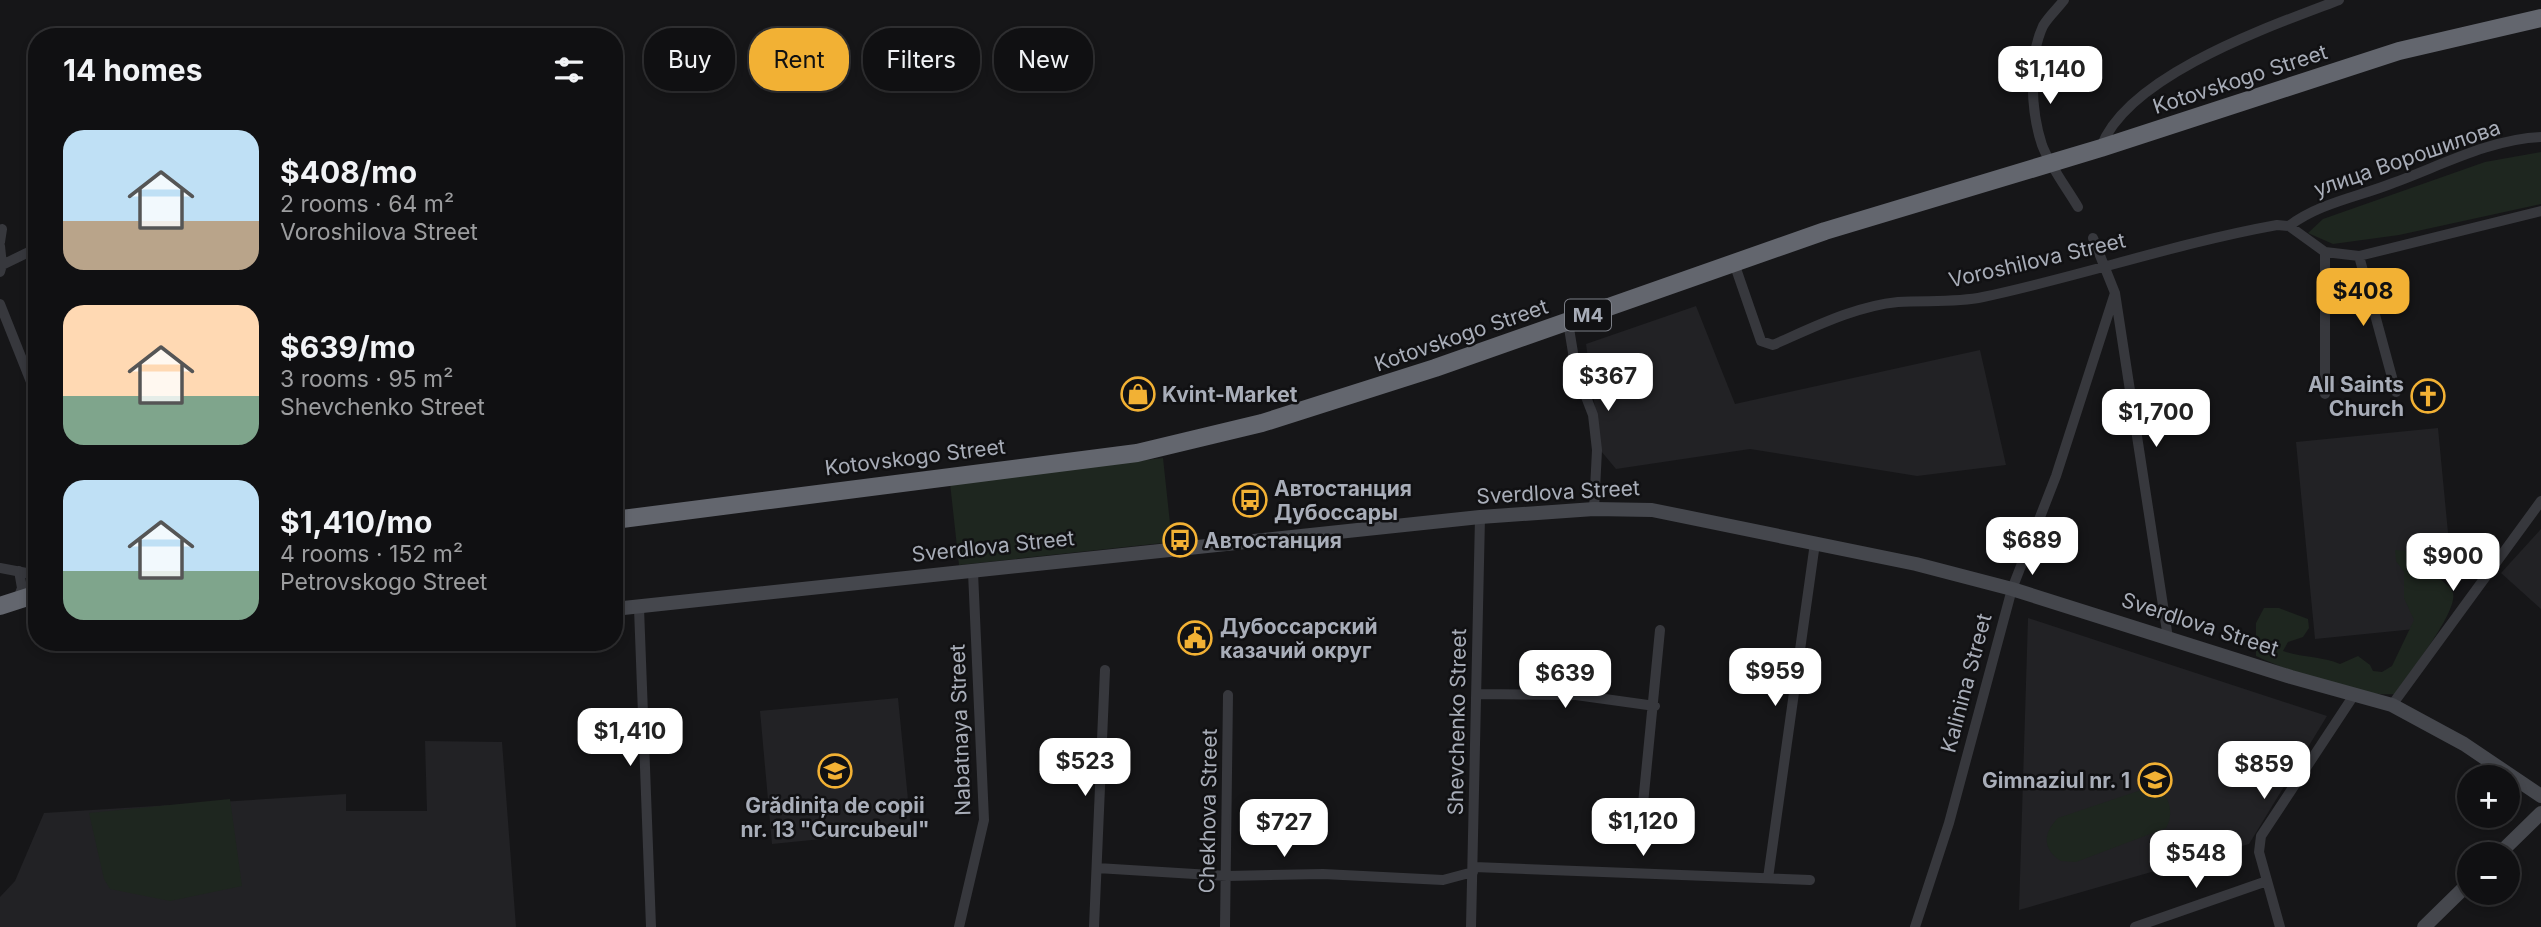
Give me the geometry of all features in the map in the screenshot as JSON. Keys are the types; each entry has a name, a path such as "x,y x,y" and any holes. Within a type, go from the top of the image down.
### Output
{"highway":[{"name":"Kotovskogo Street","path":"623,519 1172,446 1306,412 1825,231 2101,148 2399,51 2541,18"},
{"path":"0,606 28,597"}],"street":[{"path":"2064,0 2043,26 2035,61 2035,120 2043,147 2078,206"},
{"path":"2101,148 2115,121 2158,84 2255,33 2339,0"},
{"name":"улица Ворошилова","path":"2289,226 2310,211 2457,158 2500,144 2541,137"},
{"path":"2289,226 2325,251 2360,256 2541,211"},
{"name":"Voroshilova Street","path":"1734,262 1761,341 1773,345 1857,312 1896,302 1980,298 2107,267 2161,249 2224,234 2277,225 2289,226"},
{"path":"2,229 1,268 28,253"},
{"path":"2093,238 2107,267 2115,293 2168,638"},
{"path":"2325,251 2325,394"},
{"path":"2360,256 2396,392"},
{"name":"Kalinina Street","path":"1915,927 1949,823 2012,589 2056,476 2115,293"},
{"path":"0,304 28,374"},
{"path":"1568,322 1576,371 1594,426 1598,469 1594,509"},
{"path":"2392,705 2541,500"},
{"name":"Sverdlova Street","path":"623,608 1480,517 1594,509 1652,510 1815,543 2012,589 2392,705 2464,744 2541,796"},
{"name":"Shevchenko Street","path":"1471,927 1480,517"},
{"path":"1768,877 1815,543"},
{"path":"0,568 28,573"},
{"path":"18,600 22,588 19,571"},
{"name":"Nabatnaya Street","path":"959,927 984,820 973,572"},
{"path":"639,608 651,927"},
{"path":"1643,804 1655,706 1660,629"},
{"path":"1094,927 1105,670"},
{"path":"1476,694 1576,695 1655,706"},
{"name":"Chekhova Street","path":"1225,927 1228,695"},
{"path":"2280,927 2259,852 2261,836 2354,695"},
{"path":"2511,842 2541,813"},
{"path":"1097,868 1227,876 1323,874 1443,880 1474,870 1810,880"},
{"path":"2138,927 2267,881"},
{"path":"2424,927 2457,895"}],"shaded area":[{"path":"2541,152 2541,204 2399,235 2333,244 2308,233 2323,219 2485,162"},
{"path":"1696,306 1735,404 1980,350 2006,465 1917,476 1750,449 1616,469 1601,451 1586,344"},
{"path":"2438,428 2449,543 2417,546 2425,628 2315,639 2296,442"},
{"path":"1163,458 1172,542 959,565 950,483"},
{"path":"2541,529 2541,609 2501,573"},
{"path":"2395,550 2426,551 2438,555 2451,568 2449,577 2438,577 2453,593 2448,615 2440,629 2395,694 2344,688 2256,656 2256,623 2264,608 2279,608 2308,619 2309,628 2303,637 2288,642 2283,651 2340,664 2358,656 2370,665 2373,671 2382,672 2392,666 2414,620 2404,598 2404,572 2396,561"},
{"name":"Gimnaziul nr. 1","path":"2028,618 2327,716 2249,844 2019,910"},
{"name":"Grădinița de copii nr. 13 \"Curcubeul\"","path":"898,698 911,830 772,844 760,711"},
{"path":"425,741 502,742 516,927 0,927 0,897 15,881 44,813 346,794 346,811 427,811"},
{"path":"2153,786 2163,793 2169,804 2170,816 2166,828 2076,862 2061,861 2050,851 2047,835 2058,818"},
{"path":"230,799 242,886 170,901 110,889 104,879 89,813"}],"place":[{"name":"Kvint-Market","path":"1138,394"},
{"name":"All Saints Church","path":"2428,396"},
{"name":"Автостанция Дубоссары","path":"1250,500"},
{"name":"Автостанция","path":"1180,540"},
{"name":"Дубоссарский казачий округ","path":"1195,638"},
{"name":"Grădinița de copii nr. 13 \"Curcubeul\"","path":"835,771"},
{"name":"Gimnaziul nr. 1","path":"2155,780"}]}
